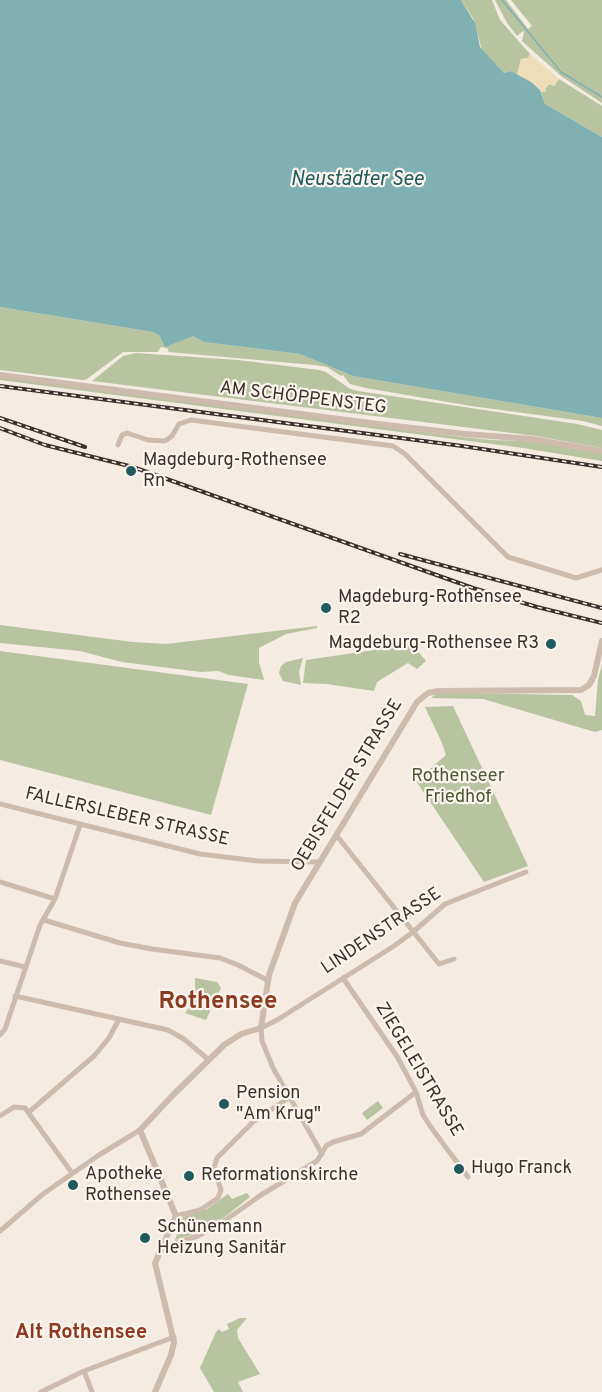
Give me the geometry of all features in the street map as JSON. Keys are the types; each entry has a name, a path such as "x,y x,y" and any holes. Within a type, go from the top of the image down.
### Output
{"street":[{"name":"AM SCHÖPPENSTEG","path":"0,375 411,428 532,439 602,451"},
{"path":"118,445 122,435 127,433 148,440 165,441 172,436 181,423 191,420 392,446 405,454 508,558 576,578 602,570"},
{"name":"OEBISFELDER STRASSE","path":"261,1028 267,980 294,907 417,702 431,692 581,690 592,681 602,641"},
{"name":"FALLERSLEBER STRASSE","path":"0,804 204,855 258,861 319,862"},
{"path":"1,1034 40,925 55,899 80,825"},
{"path":"337,836 439,964 454,959"},
{"name":"LINDENSTRASSE","path":"261,1028 413,932 445,904 525,872"},
{"path":"0,882 55,899"},
{"path":"44,920 120,943 225,960 267,980"},
{"path":"0,961 25,968"},
{"name":"ZIEGELEISTRASSE","path":"343,978 398,1058 416,1092 423,1115 468,1177"},
{"path":"15,996 174,1033 209,1060"},
{"path":"29,1112 94,1056 109,1038 119,1019"},
{"path":"0,1231 34,1201 72,1173 140,1130 231,1040 261,1028 262,1041 273,1068 322,1154"},
{"path":"163,1247 207,1231 317,1161 326,1146 361,1134 416,1092"},
{"path":"176,1216 200,1210 218,1198 221,1190 214,1167 217,1158 254,1122 290,1097"},
{"path":"0,1116 16,1106 24,1107 72,1173"},
{"path":"140,1130 176,1216 163,1247 157,1255 155,1268 174,1337 171,1355 155,1392"},
{"path":"41,1392 84,1371 174,1337"},
{"path":"84,1371 92,1392"}],"green space":[{"path":"461,0 492,0 500,20 530,54 528,58 521,59 517,75 511,71 504,73 482,50 473,18"},
{"path":"495,0 506,0 528,29 532,26 511,0 602,0 602,103 561,76 522,41 524,32 517,36"},
{"path":"559,79 602,106 602,137 545,104 541,92 546,91 549,84 554,86"},
{"path":"0,307 153,332 160,336 193,336 204,342 300,354 353,376 602,418 602,426 583,421 471,406 366,388 350,384 343,375 327,367 169,352 167,348 161,347 158,352 123,352 83,380 0,370"},
{"path":"136,353 238,360 319,370 326,372 350,389 358,391 577,424 602,430 602,448 536,436 92,381 123,356"},
{"path":"0,376 462,437 524,441 568,447 602,453 602,461 523,448 0,380"},
{"path":"0,625 166,644 317,626 317,628 286,634 259,648 259,662 264,680 229,675 218,671 201,672 122,662 80,651 0,643"},
{"path":"408,639 426,661 417,669 408,663 377,682 374,691 303,683 306,660 374,650"},
{"path":"0,651 248,684 211,815 0,760"},
{"path":"303,658 299,672 301,685 283,681 279,673 281,666 286,662"},
{"path":"602,664 602,730 595,732 483,699 431,698 436,694 466,693 572,695 581,701 585,715 595,716 598,680"},
{"name":"Rothenseer Friedhof","path":"453,706 528,866 484,882 416,781 446,755 425,707"},
{"path":"195,978 217,982 221,988 206,1020 185,1013 193,1002"},
{"path":"378,1101 383,1108 367,1120 362,1113"},
{"path":"247,1193 250,1197 226,1216 200,1232 175,1240 183,1217 207,1209 228,1194 232,1199"},
{"path":"240,1318 247,1318 237,1330 238,1338 260,1374 238,1382 243,1392 214,1392 200,1368 216,1332 219,1329 222,1332 229,1329 227,1324"}],"sand":[{"path":"530,54 559,79 554,86 549,84 546,91 541,92 538,87 517,75 521,59 528,58"}],"water":[{"name":"Neustädter See","path":"0,0 461,0 475,23 480,47 504,73 511,71 531,82 540,90 545,104 602,137 602,418 353,376 300,354 204,342 193,336 165,347 160,336 153,332 0,307"}],"waterway":[{"path":"502,0 561,72 602,97"}],"railway":[{"path":"0,386 462,446 602,467"},
{"path":"0,418 85,447"},
{"path":"0,428 45,445 133,467 473,588 602,623"},
{"path":"400,554 602,608"}],"place":[{"name":"Magdeburg-Rothensee Rn","path":"131,471"},
{"name":"Magdeburg-Rothensee R2","path":"326,608"},
{"name":"Magdeburg-Rothensee R3","path":"551,644"},
{"name":"Pension \"Am Krug\"","path":"224,1104"},
{"name":"Hugo Franck","path":"459,1169"},
{"name":"Reformationskirche","path":"189,1176"},
{"name":"Apotheke Rothensee","path":"73,1185"},
{"name":"Schünemann Heizung Sanitär","path":"145,1238"}],"district":[{"name":"Rothensee","path":"218,1003"},
{"name":"Alt Rothensee","path":"81,1334"}]}
